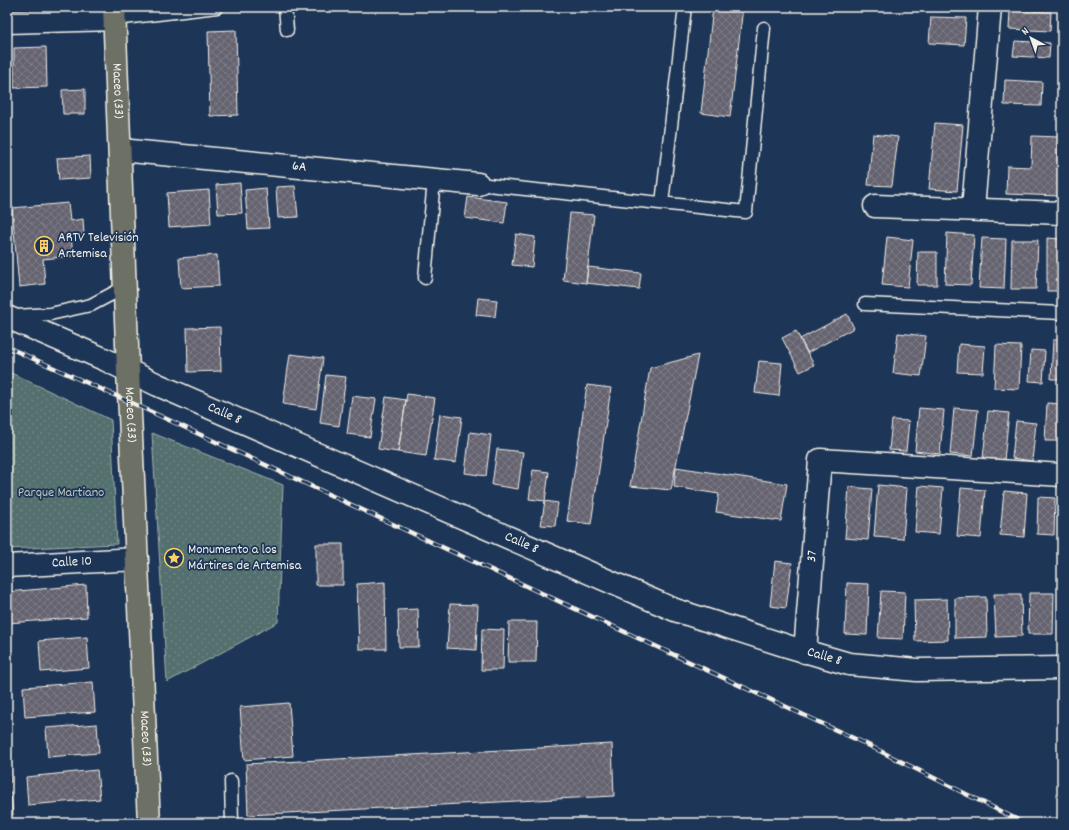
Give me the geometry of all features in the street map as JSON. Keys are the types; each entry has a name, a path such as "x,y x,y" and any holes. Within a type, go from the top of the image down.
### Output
{"main road":[{"name":"Maceo (33)","path":"115,13 128,371 149,823"}],"street":[{"path":"973,209 990,7"},
{"path":"7,22 115,13"},
{"name":"6A","path":"120,150 478,184"},
{"path":"875,206 1062,213"},
{"name":"Calle 8","path":"7,317 675,610 805,652 849,664 917,670 1062,668"},
{"name":"37","path":"805,652 820,460 1062,475"},
{"name":"Calle 10","path":"7,566 137,560"}],"lane":[{"path":"115,13 217,7"},
{"path":"285,7 287,30"},
{"path":"662,203 685,7"},
{"path":"478,184 746,212 764,28"},
{"path":"425,278 434,180"},
{"path":"7,317 50,314 91,305 125,287"},
{"path":"866,304 1062,312"},
{"path":"230,781 232,823"}],"green space":[{"name":"Parque Martiano","path":"7,371 111,420 117,544 7,549"},
{"path":"152,433 283,485 278,622 167,682"}],"building":[{"path":"713,7 743,7 730,117 701,113"},
{"path":"1010,10 1051,12 1050,31 1009,29"},
{"path":"931,17 966,18 964,45 929,43"},
{"path":"236,30 238,115 210,116 208,31"},
{"path":"1015,41 1050,43 1049,58 1013,56"},
{"path":"46,47 47,87 14,88 14,48"},
{"path":"1005,80 1042,82 1041,106 1004,105"},
{"path":"85,89 85,114 63,114 62,90"},
{"path":"935,123 963,125 957,191 929,189"},
{"path":"873,134 898,137 892,186 868,185"},
{"path":"1032,136 1059,137 1058,167 1061,167 1060,196 1006,194 1007,166 1031,167"},
{"path":"90,156 91,178 59,180 57,158"},
{"path":"240,183 242,213 218,214 216,185"},
{"path":"295,186 298,217 278,218 276,187"},
{"path":"266,188 269,228 248,229 245,190"},
{"path":"209,190 211,224 169,227 167,193"},
{"path":"468,197 507,202 504,223 465,218"},
{"name":"ARTV Televisión Artemisa","path":"68,203 70,221 83,219 84,235 71,236 73,256 43,259 45,284 19,287 12,208"},
{"path":"570,213 594,215 586,283 563,280"},
{"path":"947,233 974,235 971,285 945,284"},
{"path":"516,234 535,237 532,267 512,265"},
{"path":"887,237 913,240 908,287 882,285"},
{"path":"982,238 1006,239 1004,289 979,288"},
{"path":"1047,238 1062,239 1062,291 1047,291"},
{"path":"1012,240 1038,240 1036,289 1011,289"},
{"path":"918,252 937,252 937,285 917,285"},
{"path":"217,255 219,286 181,288 179,258"},
{"path":"588,267 641,273 639,289 586,283"},
{"path":"478,298 497,300 495,317 476,315"},
{"path":"847,314 854,328 807,353 800,339"},
{"path":"220,327 221,371 188,372 187,328"},
{"path":"796,331 814,365 800,372 782,338"},
{"path":"898,333 926,336 921,376 893,373"},
{"path":"1053,340 1062,340 1062,379 1051,379"},
{"path":"959,344 985,346 983,373 957,372"},
{"path":"996,345 1021,346 1019,389 994,388"},
{"path":"1031,350 1045,351 1043,382 1029,381"},
{"path":"290,354 323,358 316,409 283,404"},
{"path":"698,355 671,490 630,486 650,368"},
{"path":"759,361 782,363 779,396 755,393"},
{"path":"326,375 346,377 339,426 320,423"},
{"path":"587,385 611,388 591,524 567,521"},
{"path":"407,394 435,398 426,456 398,452"},
{"path":"352,396 376,399 370,437 347,434"},
{"path":"386,397 406,400 398,452 378,449"},
{"path":"1047,403 1062,404 1062,441 1045,441"},
{"path":"919,408 944,410 940,454 915,451"},
{"path":"954,408 978,410 973,456 950,454"},
{"path":"988,411 1009,413 1004,460 983,458"},
{"path":"440,414 462,417 456,463 434,460"},
{"path":"892,420 909,421 906,451 889,450"},
{"path":"1016,421 1036,423 1032,461 1012,458"},
{"path":"470,432 491,435 486,476 465,473"},
{"path":"497,449 523,452 518,489 492,485"},
{"path":"676,467 787,484 781,521 716,512 719,494 674,487"},
{"path":"533,470 549,472 545,501 529,499"},
{"path":"878,485 907,488 903,539 874,537"},
{"path":"919,486 943,488 939,534 915,532"},
{"path":"849,487 872,489 868,540 845,538"},
{"path":"961,488 985,490 981,538 957,536"},
{"path":"1004,491 1027,493 1024,537 1000,535"},
{"path":"1038,497 1055,498 1054,535 1037,534"},
{"path":"1062,500 1062,551 1060,551"},
{"path":"545,501 558,503 555,526 541,525"},
{"path":"316,544 343,544 343,585 316,585"},
{"path":"775,561 792,563 786,608 770,606"},
{"path":"385,582 386,649 359,649 357,584"},
{"path":"847,583 869,584 867,635 845,634"},
{"path":"86,585 87,617 8,623 7,592"},
{"path":"881,591 905,592 903,639 878,638"},
{"path":"1029,593 1054,593 1053,634 1028,634"},
{"path":"994,594 1021,594 1022,636 996,637"},
{"path":"986,597 987,637 955,638 955,598"},
{"path":"947,599 948,640 915,641 914,600"},
{"path":"450,604 478,605 476,650 447,648"},
{"path":"418,609 419,647 399,647 398,610"},
{"path":"509,622 537,622 536,662 508,662"},
{"path":"482,629 504,630 503,670 481,670"},
{"path":"87,637 89,668 41,672 39,641"},
{"path":"93,682 95,712 25,717 23,687"},
{"path":"7,700 11,782 7,783"},
{"path":"289,703 293,756 244,760 240,707"},
{"path":"97,724 99,753 48,757 46,728"},
{"path":"612,744 614,796 248,815 246,764"},
{"path":"97,770 100,799 28,805 26,777"},
{"path":"7,792 11,792 13,815 7,815"},
{"path":"94,817 94,823 44,823 44,821"}],"railway":[{"path":"7,347 130,402 866,744 1024,823"}],"place":[{"name":"ARTV Televisión Artemisa","path":"44,246"},
{"name":"Monumento a los Mártires de Artemisa","path":"174,558"}]}
